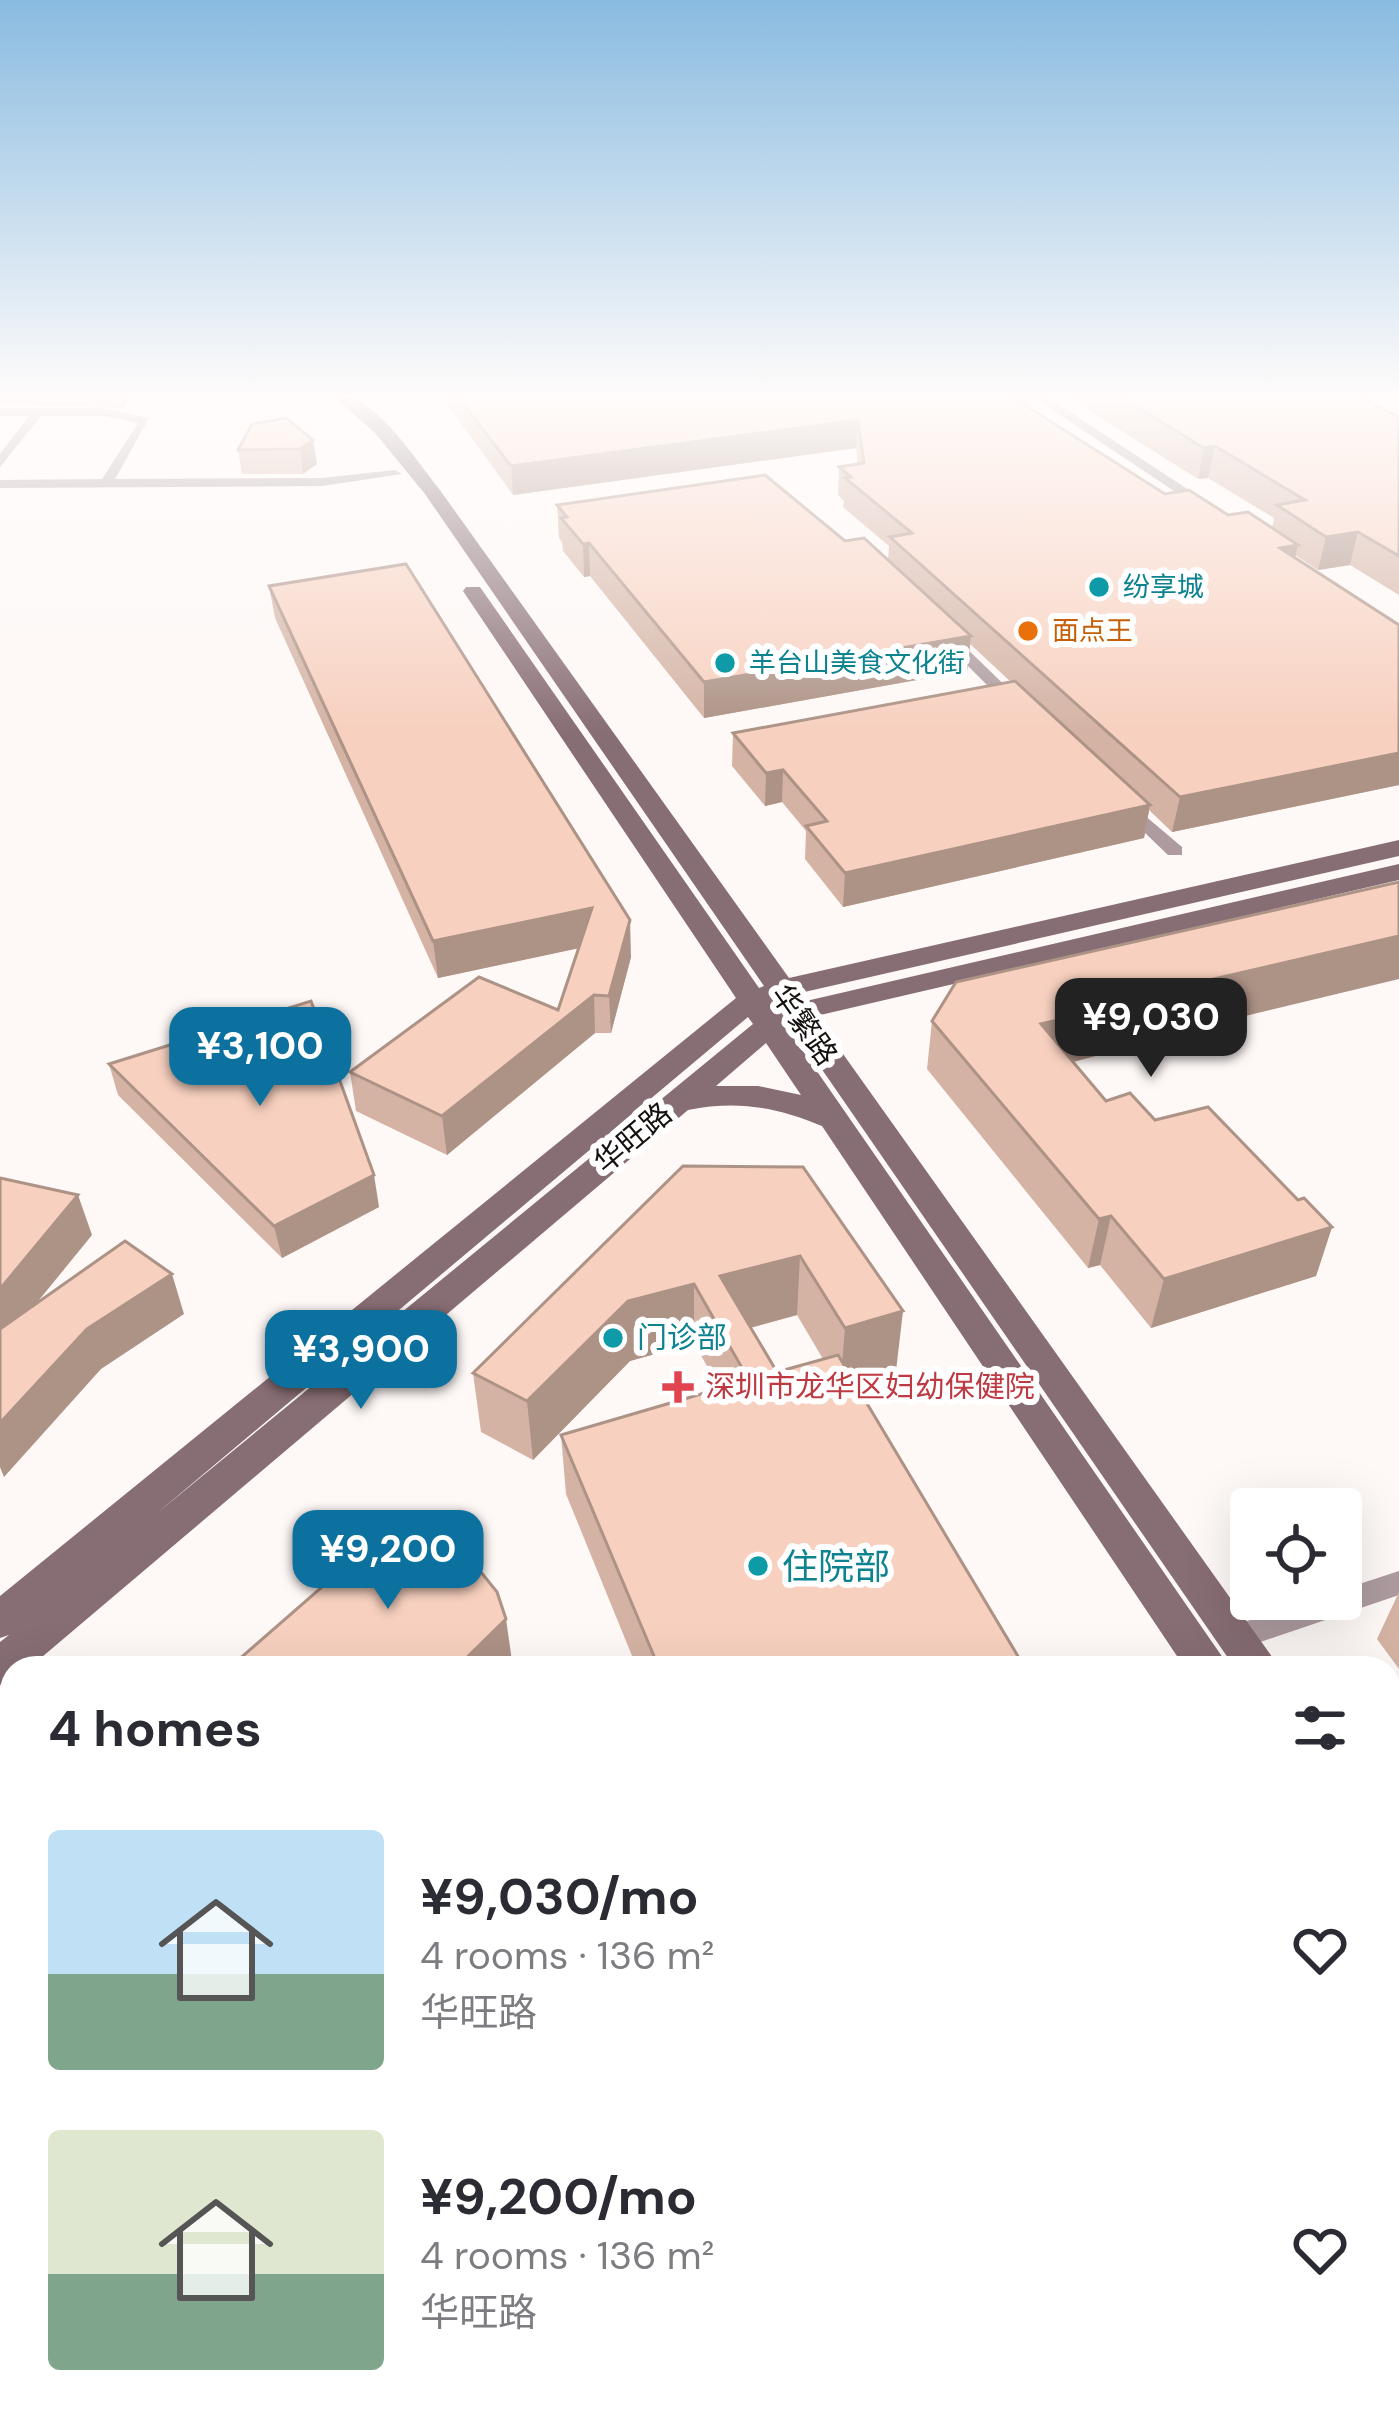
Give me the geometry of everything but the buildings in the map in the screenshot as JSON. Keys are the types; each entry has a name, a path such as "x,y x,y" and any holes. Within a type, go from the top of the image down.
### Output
{"main road":[{"name":"华繁路","path":"418,506 774,1007 1250,1656"},
{"name":"华繁路","path":"442,506 774,1007 835,1120 1201,1656"},
{"name":"华旺路","path":"0,1620 774,1007 1399,848"},
{"name":"华旺路","path":"13,1656 676,1102 774,1007 1399,872"},
{"path":"676,1102 724,1093 756,1094 791,1101 835,1120"}],"street":[{"path":"934,625 1027,715"},
{"path":"1109,790 1175,850"},
{"path":"1237,1637 1399,1582"}],"place":[{"name":"纷享城","path":"1099,587"},
{"name":"面点王","path":"1028,631"},
{"name":"羊台山美食文化街","path":"725,663"},
{"name":"门诊部","path":"613,1338"},
{"name":"深圳市龙华区妇幼保健院","path":"678,1387"},
{"name":"住院部","path":"758,1566"}]}
